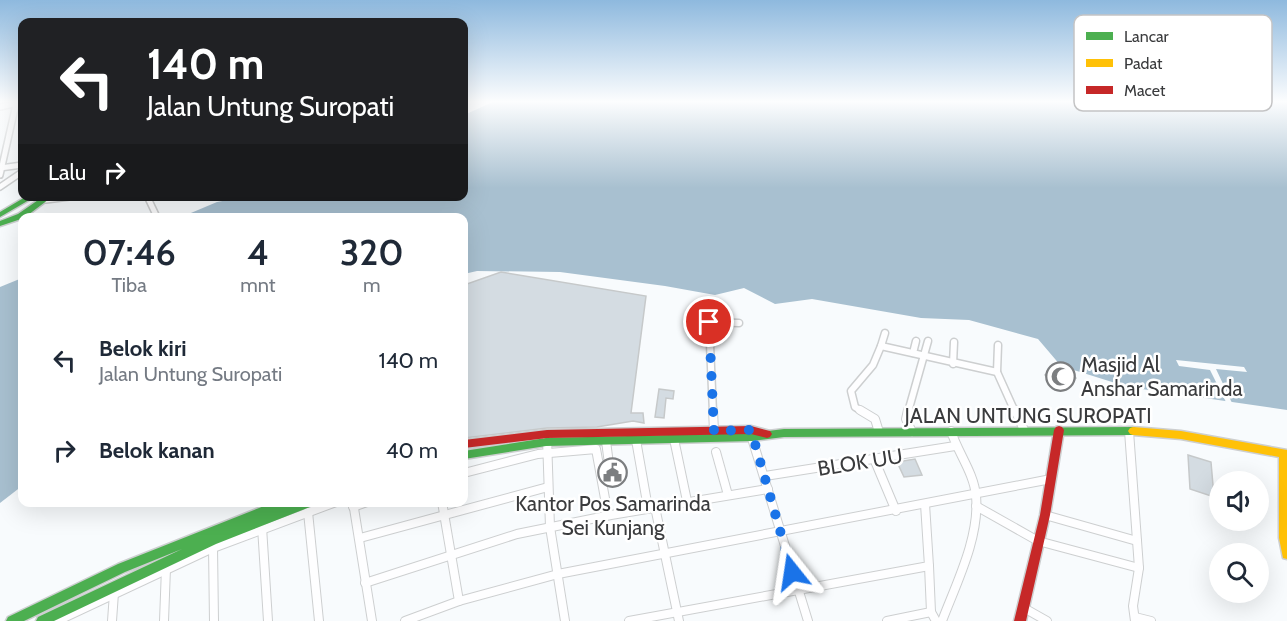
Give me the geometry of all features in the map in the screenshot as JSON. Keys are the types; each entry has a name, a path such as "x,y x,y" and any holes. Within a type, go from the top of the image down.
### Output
{"main road":[{"path":"0,208 18,199"},
{"path":"0,215 24,201"},
{"path":"26,213 44,201"},
{"path":"0,224 18,217"},
{"name":"JALAN UNTUNG SUROPATI","path":"468,454 547,438 606,441 751,434 1024,430 1129,431 1181,435 1286,453"},
{"path":"1020,621 1045,515 1059,430"},
{"name":"JALAN UNTUNG SUROPATI","path":"468,444 714,431 751,434"},
{"path":"1286,453 1284,538 1287,554"},
{"path":"12,621 122,568 274,507"},
{"path":"42,606 42,621 300,507"},
{"path":"31,611 31,621"}],"street":[{"path":"0,175 10,130"},
{"path":"1,168 18,166"},
{"path":"0,187 18,175"},
{"path":"691,315 709,322 739,323"},
{"path":"709,322 714,431"},
{"path":"879,432 875,419 855,406 851,391 873,365 885,333"},
{"path":"913,353 916,341"},
{"path":"912,432 906,419 928,341"},
{"path":"953,363 954,342"},
{"path":"998,345 997,372 1024,430"},
{"path":"881,346 997,372"},
{"path":"942,621 962,570 976,506 975,494 951,431"},
{"path":"1129,431 1139,568 1134,589 1135,619 1151,621"},
{"path":"751,434 808,621"},
{"path":"547,438 550,527 565,621"},
{"path":"674,439 687,501"},
{"path":"636,440 652,507 667,555 678,617"},
{"path":"606,441 609,464"},
{"name":"BLOK UU","path":"765,476 875,461 955,446"},
{"path":"468,472 548,453 596,449 608,515"},
{"path":"716,452 728,495"},
{"path":"875,461 896,511"},
{"path":"405,621 459,601 558,574 896,511 1051,478"},
{"path":"360,538 548,488"},
{"path":"365,583 450,553 550,527 652,507 768,489"},
{"path":"887,621 933,618 925,504"},
{"path":"976,506 1038,542 1139,568"},
{"path":"268,621 262,525 322,507"},
{"path":"353,507 372,621"},
{"path":"443,507 459,601"},
{"path":"308,512 319,621"},
{"path":"1045,515 1137,541"},
{"path":"213,544 214,621"},
{"path":"57,621 166,565"},
{"path":"164,621 166,565"},
{"path":"629,621 678,617 929,566"},
{"path":"112,621 114,593"},
{"path":"1024,608 1047,621"},
{"path":"435,611 436,621"}],"water":[{"path":"468,130 1287,130 1287,410 1128,387 1061,366 1038,339 969,320 921,318 812,299 775,304 744,288 715,295 560,272 477,271 468,273 468,213 191,213 217,202 468,201"},
{"path":"18,280 18,489 0,503 0,287"}],"pier":[{"path":"1176,360 1244,367 1247,372 1216,369 1232,403 1226,402 1210,370 1179,366"}],"building":[{"path":"501,272 646,296 631,413 643,413 644,423 633,421 597,427 547,428 468,438 468,284"},
{"name":"Masjid Al Anshar Samarinda","path":"1057,365 1076,378 1064,388 1045,375"},
{"path":"659,389 674,391 673,399 666,398 664,418 655,417"},
{"path":"1188,455 1211,462 1209,495 1190,489"},
{"path":"915,459 922,475 904,477 897,462"}],"traffic: fast":[{"path":"0,215 24,201"},
{"path":"25,213 43,201"},
{"path":"0,224 18,217"},
{"path":"468,454 546,442 752,437 784,433 1133,431"},
{"path":"12,621 122,568 274,507"},
{"path":"42,621 213,540 298,507"}],"traffic: slow":[{"path":"1133,431 1181,435 1287,454"},
{"path":"1284,453 1284,538 1287,554"}],"traffic: jam":[{"path":"468,444 547,434 751,430 767,434"},
{"path":"1020,621 1045,515 1059,430"}],"place":[{"name":"Masjid Al Anshar Samarinda","path":"1060,376"},
{"name":"Kantor Pos Samarinda Sei Kunjang","path":"613,472"}],"route":[{"path":"709,322 714,431 751,430 792,572"}]}
